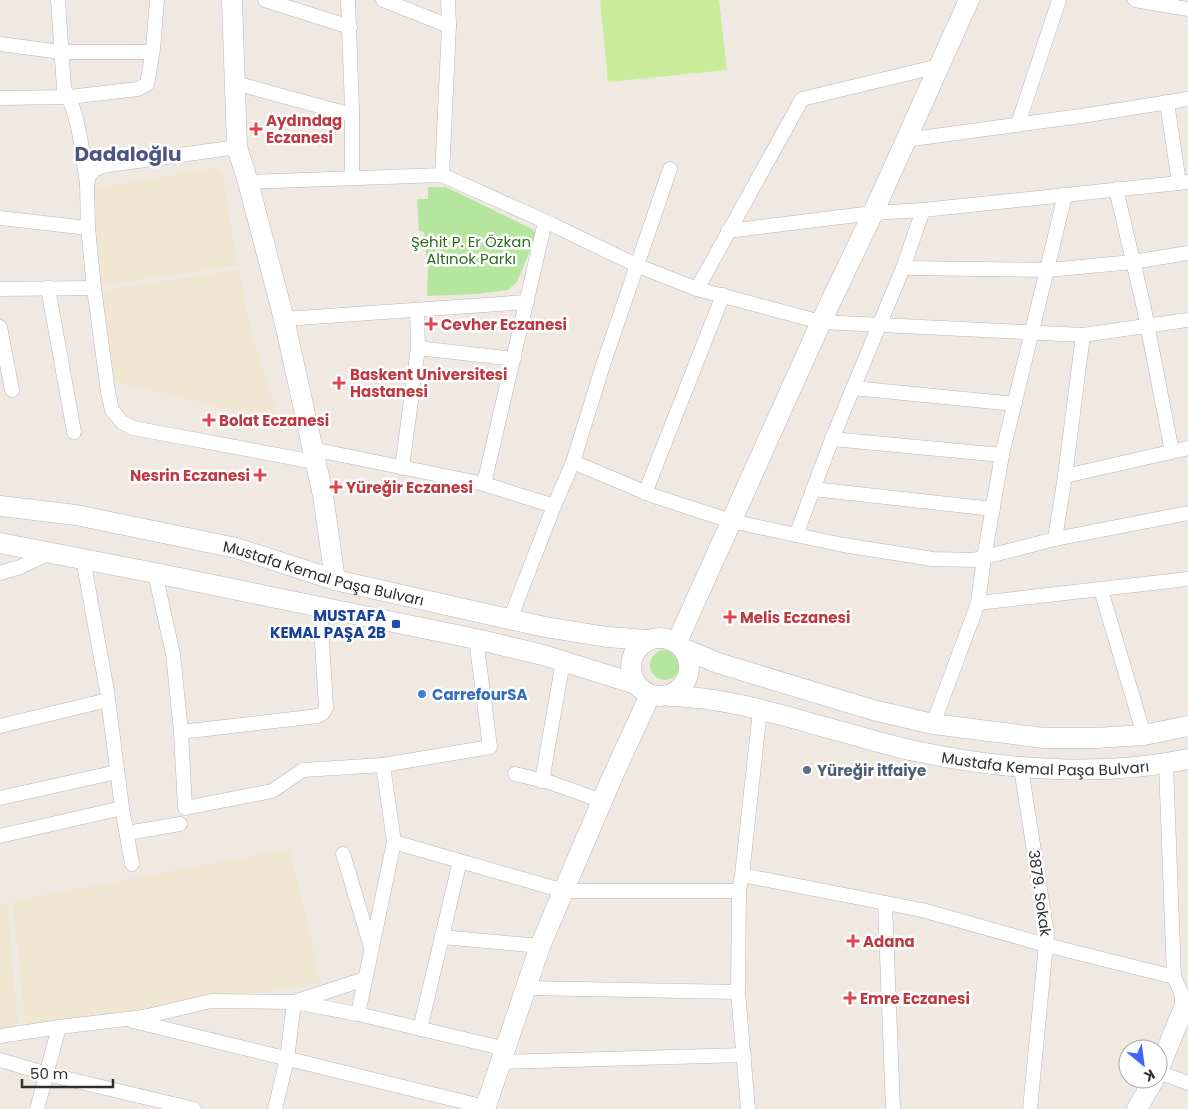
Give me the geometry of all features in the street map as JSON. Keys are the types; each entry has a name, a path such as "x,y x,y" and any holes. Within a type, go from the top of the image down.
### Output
{"main road":[{"path":"232,0 237,148 248,182 284,319 323,495 335,580"},
{"path":"681,646 731,521 969,0"},
{"name":"Mustafa Kemal Paşa Bulvarı","path":"0,506 76,515 236,548 335,580 545,627 607,637 648,640"},
{"name":"Mustafa Kemal Paşa Bulvarı","path":"0,543 52,552 476,640 563,661 652,691 735,703 920,752 1022,768 1117,768 1166,764 1188,759"},
{"path":"668,638 681,646 688,658 690,667 684,685 677,691 652,691 631,675 632,660 639,646 648,640 668,638"},
{"name":"Mustafa Kemal Paşa Bulvarı","path":"681,646 718,662 873,710 933,724 1044,738 1096,738 1144,735 1188,726"},
{"path":"485,1108 540,946 602,801 652,691"},
{"path":"1168,1050 1186,1009"},
{"path":"1137,1109 1148,1089"}],"street":[{"path":"58,0 64,88 69,97 80,135 87,184 88,228 94,288 108,392 112,410 122,422 133,428 402,468 484,484 554,506"},
{"path":"0,98 69,97 138,89 147,84 157,0"},
{"path":"265,0 350,27"},
{"path":"348,0 352,178"},
{"path":"383,0 450,26"},
{"path":"442,175 450,26 448,0"},
{"path":"1018,124 1059,0"},
{"path":"1135,0 1188,9"},
{"path":"0,44 61,52 152,52"},
{"path":"697,289 802,99 939,66"},
{"path":"235,83 352,115"},
{"path":"905,140 1188,99"},
{"path":"728,231 873,213 923,210 1184,182 1167,102"},
{"path":"87,184 89,176 94,170 102,166 237,148"},
{"path":"510,618 573,462 604,362 670,169"},
{"path":"248,182 442,175 638,266 697,289 821,322 1083,335 1188,320"},
{"path":"1116,189 1148,325 1172,452"},
{"path":"933,724 978,603 1002,455 1048,270 1064,195"},
{"path":"796,536 832,439 903,268 923,210"},
{"path":"0,218 88,228"},
{"path":"484,484 545,222"},
{"path":"903,268 1048,270 1133,262 1188,253"},
{"path":"0,288 94,288"},
{"path":"48,288 74,432"},
{"path":"645,493 723,295"},
{"path":"284,319 527,302"},
{"path":"402,468 418,348 416,310"},
{"path":"0,327 12,390"},
{"path":"1055,539 1083,335"},
{"path":"418,348 514,359"},
{"path":"853,388 1015,404"},
{"path":"832,439 1002,455"},
{"path":"1065,476 1188,448"},
{"path":"573,462 645,493 731,521 843,545 933,558 973,560 1055,539 1188,513"},
{"path":"814,489 993,509"},
{"path":"0,573 20,567 52,552"},
{"path":"83,559 108,700 122,808 132,864"},
{"path":"155,573 173,654 181,732 185,808 272,791 303,770 383,765 490,747 476,640"},
{"path":"978,603 1188,579"},
{"path":"1100,590 1144,735"},
{"path":"181,732 276,722 318,716 323,713 326,708 320,608"},
{"path":"542,780 563,661"},
{"path":"0,726 108,700"},
{"path":"748,1109 738,992 739,891 760,710"},
{"path":"1166,764 1174,977 1186,1009"},
{"path":"358,1014 394,842 383,765"},
{"name":"3879. Sokak","path":"1022,768 1047,934 1030,1109"},
{"path":"0,798 117,772"},
{"path":"515,774 542,780 602,801"},
{"path":"0,836 122,808"},
{"path":"127,833 180,824"},
{"path":"394,842 564,891 739,891"},
{"path":"343,854 372,950"},
{"path":"420,1029 460,861"},
{"path":"742,875 922,910 1046,945 1174,977"},
{"path":"885,903 893,1109"},
{"path":"442,937 540,946"},
{"path":"294,1002 365,979"},
{"path":"526,988 738,992"},
{"path":"0,1036 143,1017 212,1001 294,1002 358,1014 420,1029 503,1055 744,1055"},
{"path":"275,1109 287,1059 294,1002"},
{"path":"128,1019 485,1108"},
{"path":"37,1109 59,1027"},
{"path":"0,1060 47,1074 194,1109"},
{"path":"1168,1076 1188,1083"}],"shaded area":[{"path":"213,169 222,171 237,265 98,286 88,194 95,188"},
{"path":"239,270 250,327 279,421 105,379 99,291"},
{"path":"290,849 321,983 26,1029 13,901"},
{"path":"7,904 18,1027 0,1030 0,906"}],"green space":[{"path":"600,0 719,0 727,70 608,82"},
{"name":"Şehit P. Er Özkan Altınok Parkı","path":"428,187 446,187 534,230 536,236 517,282 508,290 477,294 427,296 428,272 424,232 419,231 417,199 428,199"},
{"path":"665,650 676,654 680,665 676,676 665,680 654,676 650,665 654,654"}],"place":[{"name":"Aydındag Eczanesi","path":"256,129"},
{"name":"Cevher Eczanesi","path":"431,324"},
{"name":"Baskent Universitesi Hastanesi","path":"339,383"},
{"name":"Bolat Eczanesi","path":"209,420"},
{"name":"Nesrin Eczanesi","path":"260,475"},
{"name":"Yüreğir Eczanesi","path":"336,487"},
{"name":"Melis Eczanesi","path":"730,617"},
{"name":"MUSTAFA KEMAL PAŞA 2B","path":"396,624"},
{"name":"CarrefourSA","path":"422,694"},
{"name":"Yüreğir itfaiye","path":"807,770"},
{"name":"Adana","path":"853,941"},
{"name":"Emre Eczanesi","path":"850,998"}],"district":[{"name":"Dadaloğlu","path":"128,154"}]}
